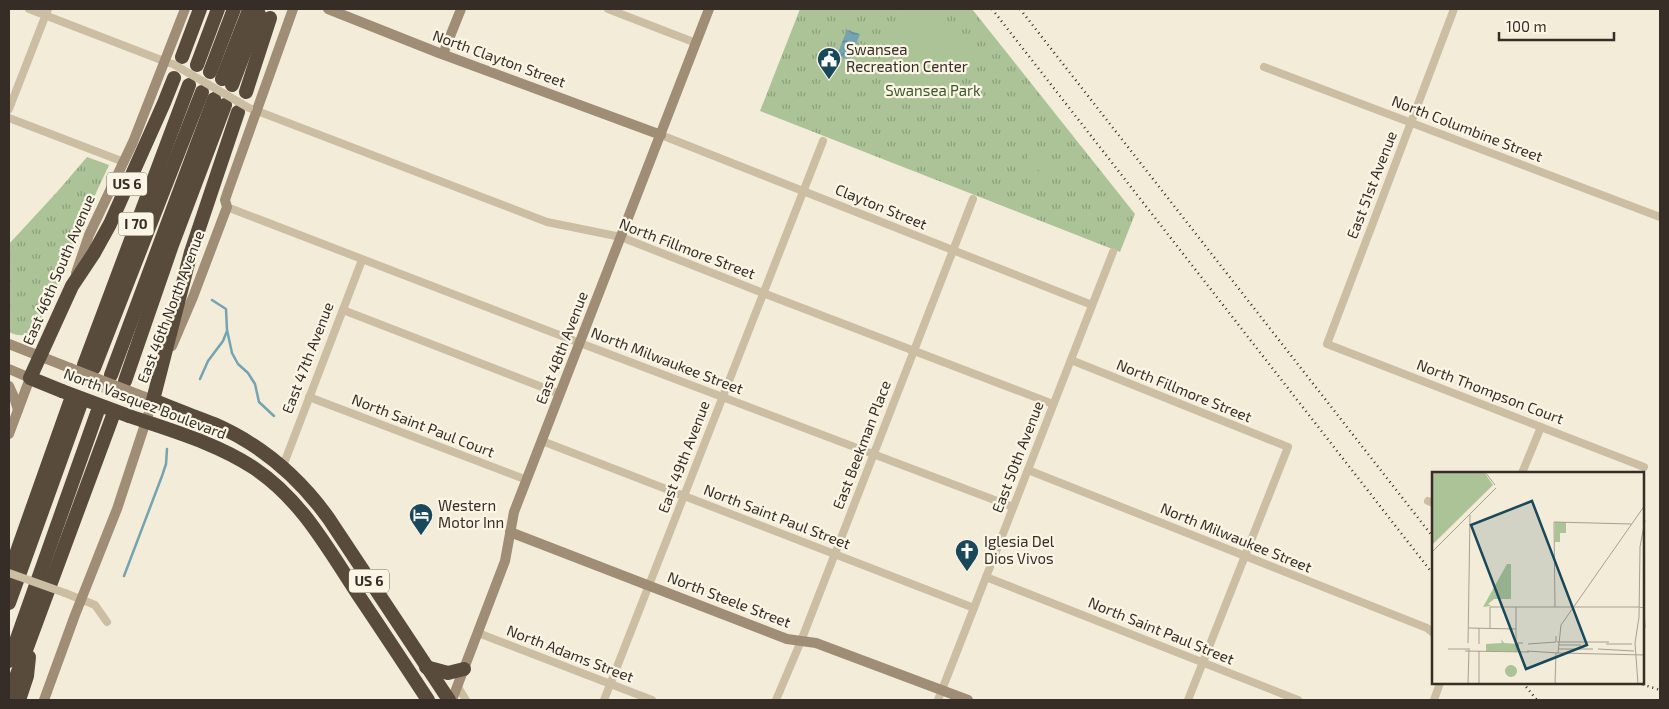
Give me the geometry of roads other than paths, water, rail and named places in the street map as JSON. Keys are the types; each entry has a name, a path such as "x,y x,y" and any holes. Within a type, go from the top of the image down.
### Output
{"highway":[{"name":"US 6","path":"72,286 106,230 164,103 173,65 200,9"},
{"path":"196,65 218,9"},
{"path":"210,72 234,9"},
{"path":"227,82 259,14"},
{"path":"246,92 259,14"},
{"name":"I 70","path":"189,85 89,366 202,92"},
{"name":"I 70","path":"111,375 219,102 125,381"},
{"path":"162,367 193,244 248,110"},
{"name":"East 46th South Avenue","path":"30,378 72,286"},
{"name":"East 46th North Avenue","path":"153,400 162,367"},
{"name":"North Vasquez Boulevard","path":"30,378 71,400 128,416 224,450 256,469 287,495 315,527 428,700"},
{"path":"9,574 71,400"},
{"path":"9,603 71,400"},
{"name":"North Vasquez Boulevard","path":"153,400 223,429 266,453 283,466 321,508 426,667 451,700"},
{"path":"9,661 97,413"},
{"path":"9,696 112,418"},
{"path":"19,700 27,676 31,635"},
{"path":"426,667 448,673 464,669"}],"street":[{"name":"North Fillmore Street","path":"29,9 47,12 173,65 248,110 548,222 621,237 763,294 1053,404"},
{"name":"East 46th South Avenue","path":"72,286 89,235 173,65 185,9"},
{"name":"East 46th North Avenue","path":"162,367 193,297 226,207 225,200 248,110 292,9"},
{"name":"North Clayton Street","path":"328,9 661,135"},
{"path":"443,54 461,9"},
{"path":"608,9 696,43"},
{"name":"East 48th Avenue","path":"451,700 458,687 505,561 512,520 709,9"},
{"name":"East 51st Avenue","path":"1326,344 1454,9"},
{"path":"9,110 47,12"},
{"name":"North Columbine Street","path":"1264,66 1660,217"},
{"path":"9,118 124,162"},
{"name":"Clayton Street","path":"661,135 1092,305"},
{"name":"East 49th Avenue","path":"604,700 823,141"},
{"name":"East Beekman Place","path":"776,700 801,641 974,199"},
{"name":"North Milwaukee Street","path":"226,207 1013,507"},
{"name":"East 50th Avenue","path":"940,695 1112,252"},
{"name":"East 47th Avenue","path":"283,466 362,260"},
{"path":"343,310 560,394"},
{"path":"9,344 40,356"},
{"name":"North Thompson Court","path":"1326,344 1644,467"},
{"name":"North Vasquez Boulevard","path":"40,356 153,400"},
{"name":"North Fillmore Street","path":"1070,360 1288,447 1244,557"},
{"path":"9,370 30,378"},
{"name":"East 46th South Avenue","path":"9,434 30,378"},
{"path":"9,386 18,410"},
{"name":"North Saint Paul Court","path":"309,397 527,480"},
{"name":"East 46th North Avenue","path":"44,700 117,509 153,400"},
{"path":"1522,472 1541,427"},
{"name":"North Saint Paul Street","path":"542,441 974,608"},
{"name":"North Milwaukee Street","path":"1028,470 1427,628 1432,633"},
{"name":"North Steele Street","path":"510,532 786,639 816,643 940,695 968,700"},
{"path":"1188,700 1244,557"},
{"path":"9,574 89,602 98,608 107,622"},
{"name":"North Saint Paul Street","path":"986,577 1298,700"},
{"name":"North Adams Street","path":"478,633 652,700"},
{"path":"1434,700 1440,684"},
{"path":"458,687 466,700"}],"water":[{"path":"847,30 860,34 850,60 837,55"}],"waterway":[{"path":"212,300 226,309 227,330 232,353 238,364 248,373 255,384 259,402 274,416"},
{"path":"200,379 208,361 223,341 227,331"},
{"path":"124,576 162,476 166,464 167,449"}],"tunnel":[{"path":"70,402 84,365"},
{"path":"80,406 94,368"},
{"path":"97,413 111,375"},
{"path":"112,418 125,381"}],"railway":[{"path":"992,9 1432,573"},
{"path":"1020,9 1432,536"},
{"path":"1524,684 1537,700"},
{"path":"1641,684 1660,690"}],"place":[{"name":"Swansea Recreation Center","path":"829,80"},
{"name":"Western Motor Inn","path":"421,536"},
{"name":"Iglesia Del Dios Vivos","path":"967,572"}],"park label":[{"name":"Swansea Park","path":"933,91"}]}
